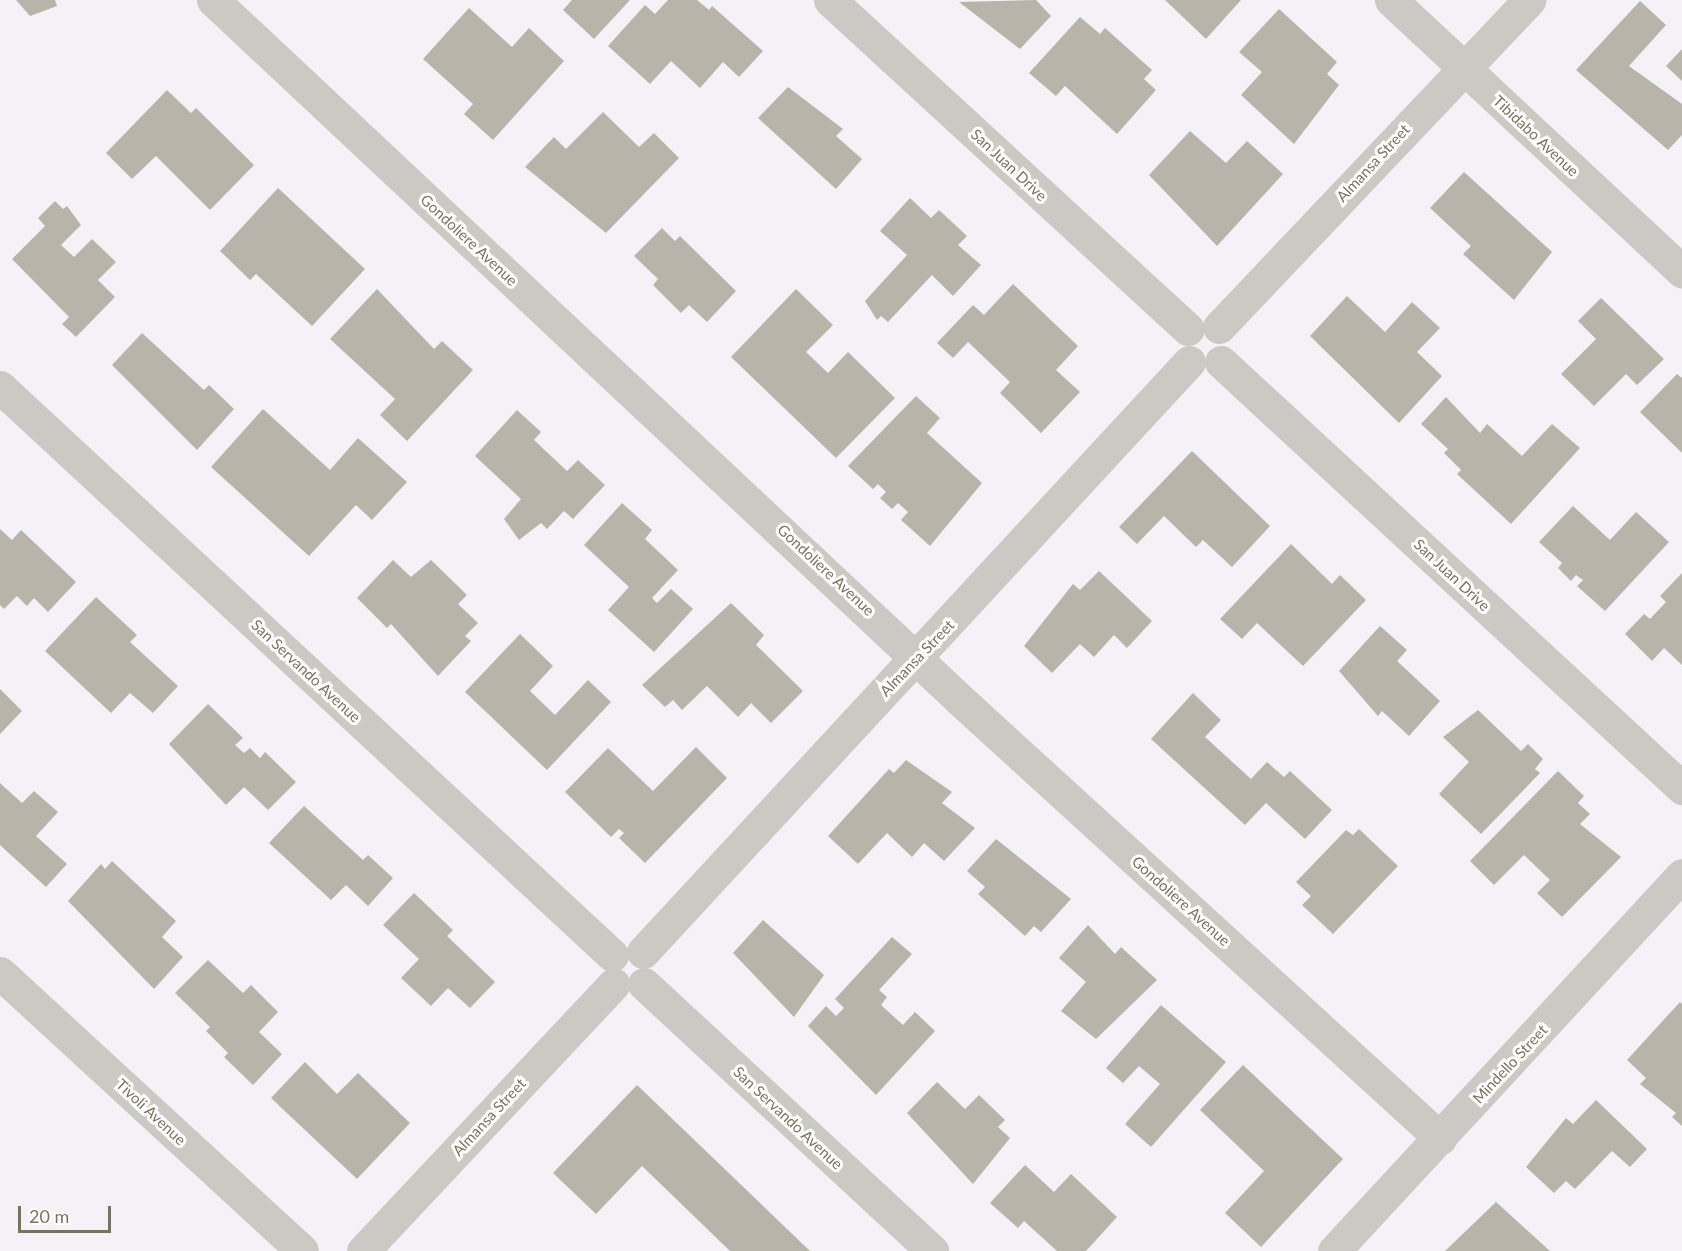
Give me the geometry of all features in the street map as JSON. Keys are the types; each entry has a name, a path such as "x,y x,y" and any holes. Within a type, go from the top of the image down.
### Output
{"street":[{"name":"Gondoliere Avenue","path":"213,0 917,658 1440,1138"},
{"name":"San Juan Drive","path":"830,0 1204,328"},
{"name":"Tibidabo Avenue","path":"1391,0 1682,271"},
{"name":"Almansa Street","path":"1204,328 1529,0"},
{"path":"1204,328 1228,340 1221,362 1209,368 1189,362 1181,346 1204,328"},
{"name":"Almansa Street","path":"363,1251 917,658 1189,362"},
{"name":"San Juan Drive","path":"1221,362 1682,788"},
{"name":"San Servando Avenue","path":"0,387 932,1251"},
{"name":"Mindello Street","path":"1334,1251 1679,884"},
{"name":"Tivoli Avenue","path":"0,973 302,1251"}],"building":[{"path":"16,0 55,0 57,6 30,16"},
{"path":"572,0 630,0 594,39 563,10"},
{"path":"668,0 697,0 709,10 712,6 763,51 739,77 723,62 700,88 671,61 650,84 608,46 645,5 655,14"},
{"path":"1036,0 1051,16 1020,49 959,2"},
{"path":"1165,0 1241,0 1206,39"},
{"path":"1640,1 1666,25 1629,66 1682,104 1682,135 1668,150 1576,70"},
{"path":"469,8 512,47 529,28 564,61 493,140 464,114 473,104 423,59"},
{"path":"1279,9 1337,62 1327,74 1339,85 1294,144 1241,95 1262,72 1239,52"},
{"path":"1080,17 1100,34 1105,28 1152,70 1144,79 1156,90 1117,134 1065,86 1056,96 1029,73"},
{"path":"1682,49 1682,81 1666,66"},
{"path":"788,87 843,129 836,136 862,159 836,189 758,118"},
{"path":"167,90 191,113 196,108 254,165 210,210 156,156 132,179 106,153"},
{"path":"603,112 639,147 654,133 679,158 606,233 525,167 554,137 566,149"},
{"path":"1190,131 1226,163 1247,141 1283,174 1217,246 1149,175"},
{"path":"1464,172 1552,252 1514,300 1463,254 1471,246 1430,208"},
{"path":"278,188 365,269 312,326 256,274 250,280 220,251"},
{"path":"910,198 931,218 939,210 967,236 958,245 981,265 953,296 932,275 888,322 881,316 877,320 865,301 907,255 880,231"},
{"path":"55,201 63,209 67,206 81,225 61,245 74,257 92,239 116,262 98,280 115,297 76,337 62,324 69,317 12,259 45,226 38,218"},
{"path":"662,228 675,241 680,236 736,291 707,322 689,305 681,313 653,285 658,279 634,256"},
{"path":"1013,284 1078,346 1056,370 1080,392 1041,433 1000,393 1010,382 968,342 953,358 937,343 973,305 984,315"},
{"path":"377,289 434,349 442,341 473,370 407,441 380,415 395,399 330,339"},
{"path":"796,289 833,325 806,352 828,373 848,352 895,398 836,458 731,357"},
{"path":"1347,296 1385,332 1412,302 1440,328 1417,352 1442,376 1399,423 1310,336"},
{"path":"1601,298 1664,359 1637,385 1626,374 1594,406 1561,374 1596,339 1578,321"},
{"path":"142,333 204,390 209,385 234,409 197,450 112,365"},
{"path":"1677,374 1682,378 1682,453 1640,412"},
{"path":"916,396 940,418 927,433 982,483 930,546 901,520 908,512 898,503 892,509 880,498 886,492 878,484 873,489 848,466"},
{"path":"1446,397 1480,433 1487,424 1522,456 1552,424 1580,448 1511,524 1457,474 1461,470 1444,453 1448,449 1421,424"},
{"path":"263,409 330,470 358,438 407,482 372,520 356,505 309,556 211,467"},
{"path":"517,410 541,432 534,440 567,471 578,460 605,485 573,519 564,511 547,529 541,523 519,540 504,519 521,499 475,456"},
{"path":"1192,451 1270,526 1232,567 1203,540 1196,547 1164,516 1137,544 1119,527"},
{"path":"622,503 652,530 645,539 678,570 652,598 657,603 671,589 693,609 654,652 608,610 629,587 584,545"},
{"path":"1573,506 1610,540 1636,512 1669,542 1605,611 1577,586 1583,580 1576,575 1571,581 1558,568 1562,563 1539,542"},
{"path":"0,529 12,540 21,530 76,582 48,612 34,598 27,606 17,596 4,609 0,605"},
{"path":"1291,544 1332,584 1340,575 1366,600 1303,666 1257,623 1242,639 1220,619"},
{"path":"393,560 411,577 431,560 467,595 458,604 478,623 465,636 471,641 438,676 391,624 387,628 357,598"},
{"path":"1099,571 1152,621 1127,648 1114,635 1094,657 1080,644 1052,673 1024,646 1073,584 1080,590"},
{"path":"1682,573 1682,665 1664,648 1652,661 1625,634 1644,614 1650,619 1666,602 1660,596"},
{"path":"96,597 137,635 130,642 178,686 153,713 130,693 111,713 45,651"},
{"path":"731,603 764,635 756,645 803,691 771,723 751,703 738,717 707,686 682,710 673,700 665,707 642,685"},
{"path":"1380,626 1407,650 1397,661 1440,701 1409,736 1382,711 1378,716 1339,671"},
{"path":"520,634 553,666 530,691 555,715 588,680 611,702 547,770 465,692"},
{"path":"0,689 22,711 0,734"},
{"path":"1193,693 1221,720 1205,737 1251,779 1267,762 1284,777 1290,771 1332,810 1305,839 1266,803 1245,825 1151,739"},
{"path":"208,704 243,738 235,745 244,753 250,748 260,758 265,752 296,782 268,810 244,787 226,805 169,744"},
{"path":"1478,710 1521,751 1528,744 1543,759 1535,769 1540,773 1481,834 1439,794 1469,762 1443,737"},
{"path":"696,747 727,778 645,863 619,838 624,833 619,829 611,837 565,792 608,748 653,791"},
{"path":"906,760 952,792 942,803 975,828 944,861 924,843 912,857 887,833 858,864 828,836 889,769 894,773"},
{"path":"1558,771 1584,796 1578,803 1590,814 1580,824 1621,857 1562,917 1537,893 1550,880 1524,855 1494,885 1470,861"},
{"path":"0,783 22,803 34,791 58,812 36,836 67,864 46,887 0,845"},
{"path":"304,806 363,860 368,855 393,878 368,906 346,885 331,900 269,843"},
{"path":"1359,829 1398,866 1333,934 1302,905 1311,896 1296,882 1346,830 1353,835"},
{"path":"996,839 1071,899 1041,932 1034,926 1025,936 978,894 985,887 967,871"},
{"path":"112,861 176,921 162,937 183,957 154,989 68,901 101,864 105,869"},
{"path":"414,893 453,930 447,936 495,982 470,1008 448,988 431,1006 401,978 419,959 383,925"},
{"path":"763,920 824,975 794,1017 733,953"},
{"path":"1088,925 1115,954 1121,947 1157,980 1096,1039 1061,1011 1086,982 1059,958"},
{"path":"892,937 912,954 879,990 887,997 881,1005 903,1025 915,1012 935,1031 876,1095 808,1026 826,1006 836,1016 844,1008 835,999"},
{"path":"208,960 243,993 251,985 278,1012 259,1032 282,1054 253,1085 224,1057 228,1053 206,1031 210,1027 175,993"},
{"path":"1680,1002 1682,1004 1682,1126 1672,1117 1676,1113 1640,1084 1646,1078 1627,1060"},
{"path":"1161,1005 1226,1062 1151,1147 1125,1124 1160,1084 1139,1066 1123,1083 1106,1068"},
{"path":"305,1062 337,1094 358,1073 410,1123 357,1179 271,1098"},
{"path":"1243,1065 1343,1159 1261,1247 1225,1213 1264,1171 1200,1110"},
{"path":"937,1082 965,1109 979,1095 1005,1120 998,1127 1010,1138 973,1184 907,1113"},
{"path":"637,1085 810,1251 730,1251 642,1166 596,1214 553,1173"},
{"path":"1596,1100 1647,1149 1630,1167 1612,1151 1575,1189 1566,1181 1554,1193 1526,1167 1566,1118 1573,1124"},
{"path":"1025,1165 1054,1192 1071,1174 1117,1217 1086,1251 1057,1251 1024,1221 1018,1228 990,1203"},
{"path":"1496,1202 1550,1251 1445,1251"}]}
